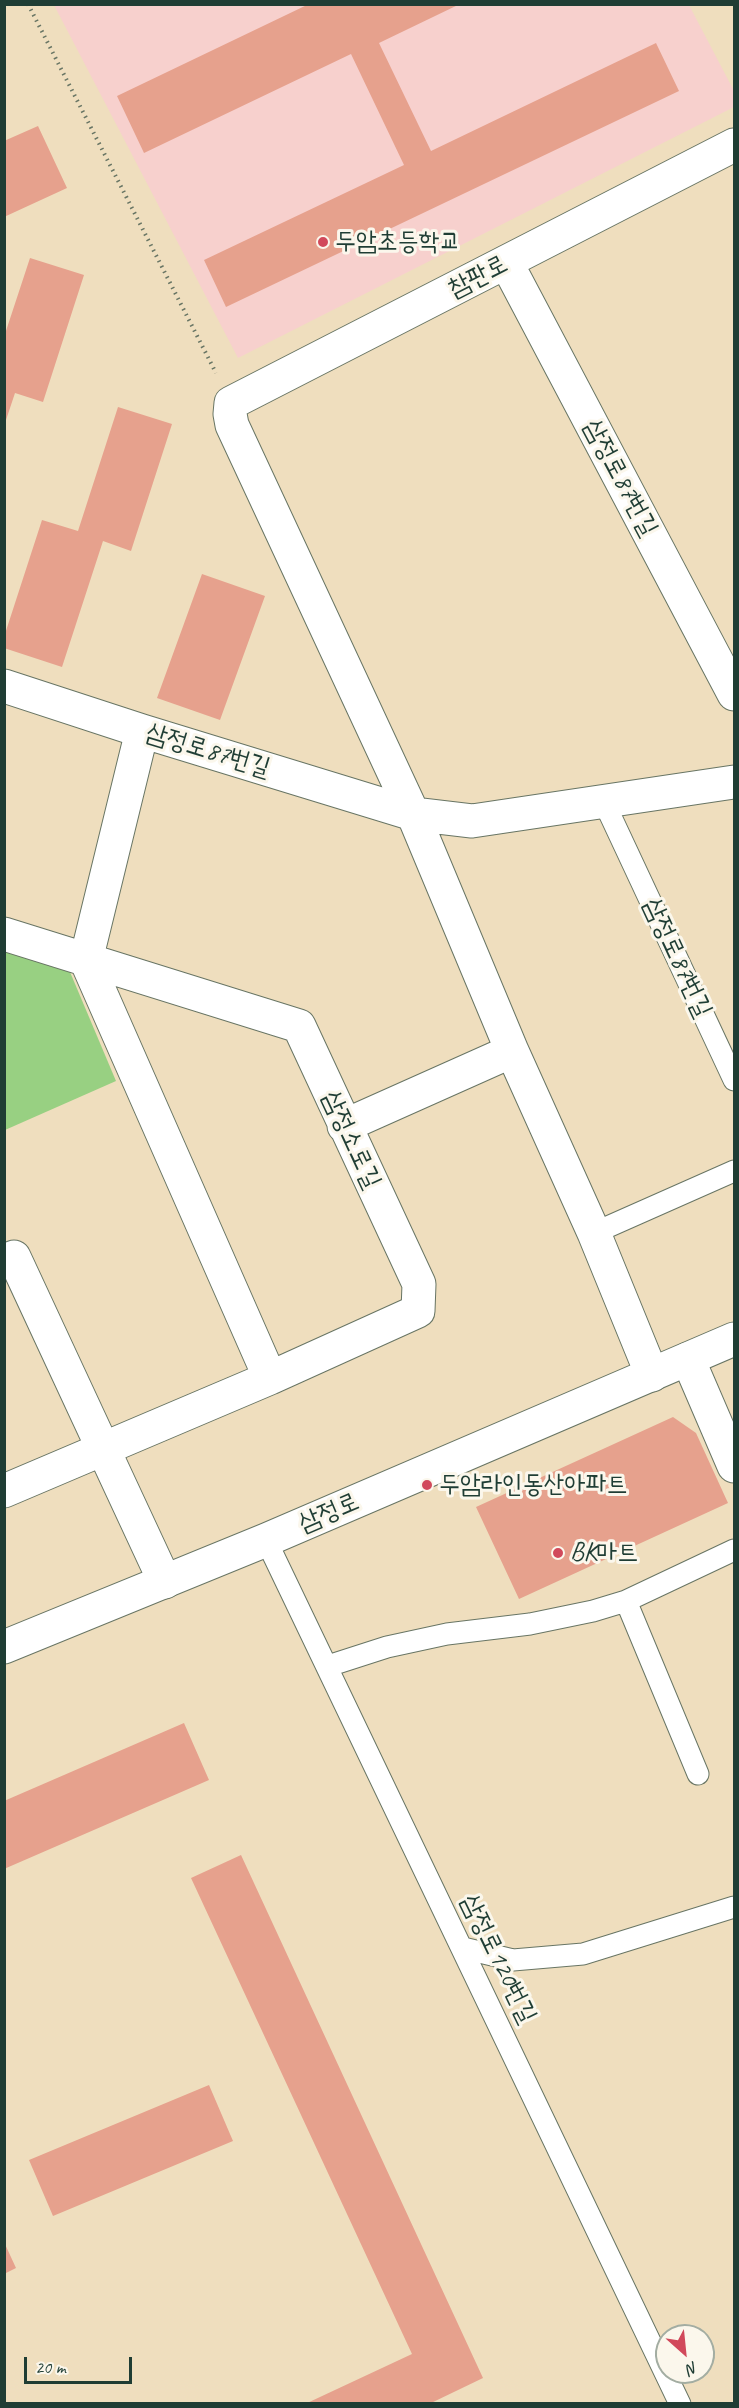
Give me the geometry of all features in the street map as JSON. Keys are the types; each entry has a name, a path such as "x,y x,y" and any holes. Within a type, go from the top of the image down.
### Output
{"street":[{"name":"참판로","path":"231,409 506,262 735,145"},
{"name":"삼정로87번길","path":"506,262 735,694"},
{"path":"231,409 232,425 413,814 512,1051 594,1233 652,1375"},
{"name":"삼정로87번길","path":"4,686 413,814 472,821 735,782"},
{"path":"142,731 86,960 270,1378"},
{"name":"삼정소로길","path":"4,934 299,1026 419,1284 418,1311 270,1378 4,1491"},
{"path":"344,1126 512,1051"},
{"path":"4,1262 14,1257 165,1582"},
{"name":"삼정로","path":"4,1647 165,1582 735,1339"},
{"path":"688,1359 735,1466"}],"lane":[{"name":"삼정로87번길","path":"604,802 735,1080"},
{"path":"594,1233 735,1171"},
{"name":"삼정로120번길","path":"266,1539 680,2403"},
{"path":"328,1666 387,1647 447,1634 541,1622 626,1601 735,1550"},
{"path":"626,1601 698,1774"},
{"path":"463,1948 513,1960 583,1954 671,1926 707,1918 735,1907"}],"path":[{"path":"28,4 231,409"}],"shaded area":[{"name":"두암초등학교","path":"54,5 689,5 734,91 734,107 238,358"}],"green space":[{"path":"5,950 70,972 116,1081 5,1130"}],"building":[{"path":"309,4 460,4 379,43 431,151 656,43 679,91 226,307 204,260 404,165 351,54 144,153 117,96"},
{"path":"38,126 67,188 4,217 4,141"},
{"path":"30,258 84,275 43,402 15,393 5,423 4,337"},
{"path":"118,407 172,424 131,551 103,541 62,667 4,648 4,637 42,520 78,531"},
{"path":"202,574 265,596 220,720 157,698"},
{"name":"BK마트","path":"673,1417 696,1433 728,1503 519,1599 476,1507"},
{"path":"184,1723 209,1780 4,1869 4,1801"},
{"path":"241,1855 483,2378 429,2404 305,2404 412,2354 191,1878"},
{"path":"209,2085 233,2141 53,2216 29,2160"},
{"path":"4,2242 16,2268 4,2274"}],"place":[{"name":"두암초등학교","path":"323,242"},
{"name":"두암라인동산아파트","path":"427,1485"},
{"name":"BK마트","path":"558,1553"}]}
